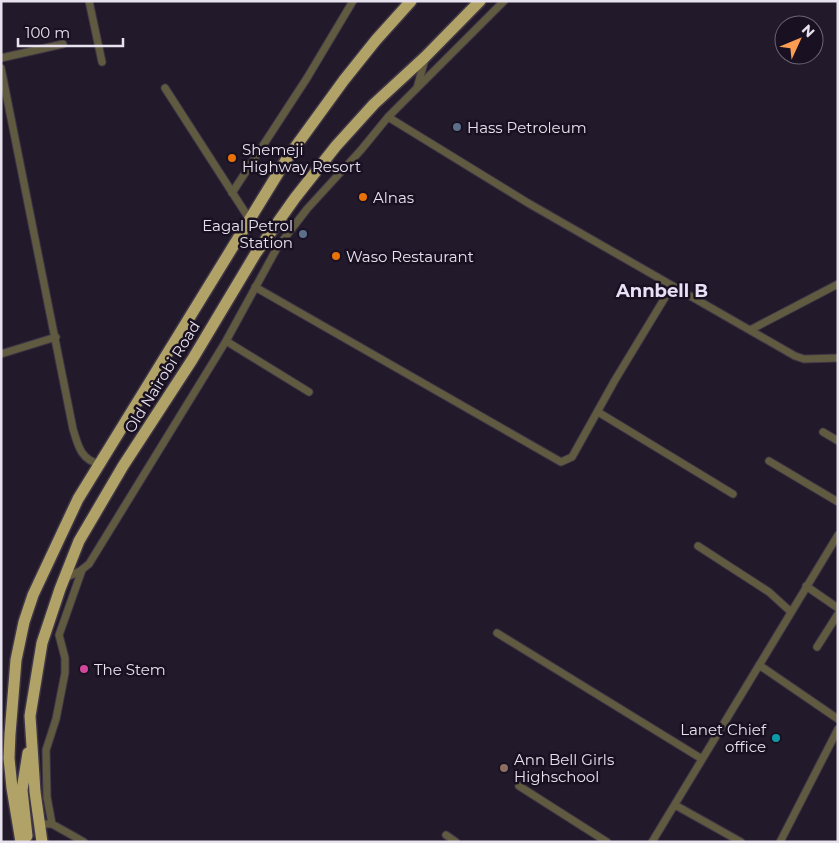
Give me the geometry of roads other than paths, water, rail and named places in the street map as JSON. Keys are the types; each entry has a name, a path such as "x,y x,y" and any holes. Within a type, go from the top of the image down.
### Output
{"highway":[{"name":"Old Nairobi Road","path":"21,842 9,758 16,660 24,622 33,595 78,498 288,157 344,80 411,1"},
{"name":"Old Nairobi Road","path":"42,842 38,824 30,716 42,643 79,541 123,466 192,360 256,254 295,198 336,146 374,104 480,1"},
{"path":"12,711 14,717 20,721 26,720 30,716"},
{"path":"27,842 22,790 31,739"}],"street":[{"path":"89,1 102,62"},
{"path":"232,193 307,78 353,1"},
{"path":"64,578 89,564 226,341 277,248 299,219 388,117 504,1"},
{"path":"1,58 63,44"},
{"path":"417,88 425,56"},
{"path":"1,68 79,449 82,455 92,463 100,464"},
{"path":"165,88 250,220"},
{"path":"388,117 520,198 795,356 804,359 838,358"},
{"path":"750,330 838,284"},
{"path":"255,287 561,462 572,456 672,286"},
{"path":"1,354 56,337"},
{"path":"226,341 309,392"},
{"path":"598,412 733,494"},
{"path":"823,432 838,441"},
{"path":"769,461 838,502"},
{"path":"652,842 838,535"},
{"path":"698,546 769,592 791,612"},
{"path":"52,824 47,798 46,750 56,719 65,673 65,658 59,635 82,569"},
{"path":"806,586 838,608"},
{"path":"817,647 838,614"},
{"path":"497,632 702,759"},
{"path":"759,665 838,719"},
{"path":"780,842 838,730"},
{"path":"519,786 607,842"},
{"path":"675,805 741,842"},
{"path":"38,824 52,824 84,842"},
{"path":"446,835 456,842"}],"place":[{"name":"Hass Petroleum","path":"457,127"},
{"name":"Shemeji Highway Resort","path":"232,158"},
{"name":"Alnas","path":"363,197"},
{"name":"Eagal Petrol Station","path":"303,234"},
{"name":"Waso Restaurant","path":"336,256"},
{"name":"The Stem","path":"84,669"},
{"name":"Lanet Chief office","path":"776,738"},
{"name":"Ann Bell Girls Highschool","path":"504,768"}],"district":[{"name":"Annbell B","path":"662,291"}]}
